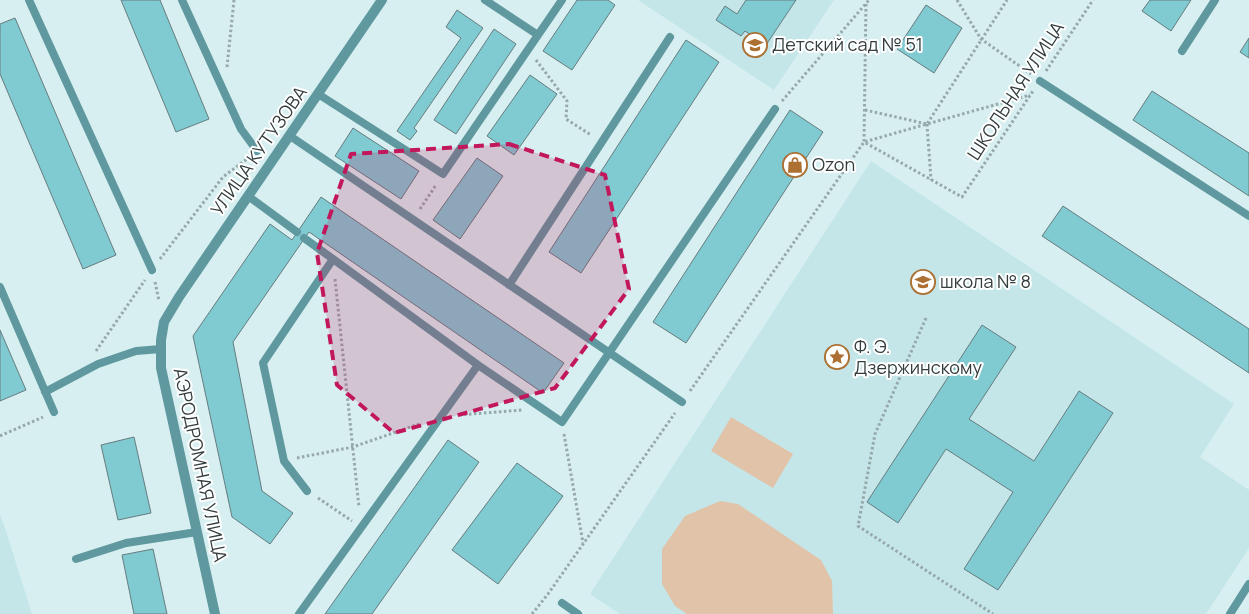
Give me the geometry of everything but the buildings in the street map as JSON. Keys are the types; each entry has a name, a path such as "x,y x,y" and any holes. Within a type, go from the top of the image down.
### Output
{"street":[{"name":"УЛИЦА КУТУЗОВА","path":"164,322 178,297 382,0"},
{"name":"АЭРОДРОМНАЯ УЛИЦА","path":"164,322 161,349 162,368 215,614"}],"lane":[{"path":"29,0 152,270"},
{"path":"182,0 241,129 257,151"},
{"path":"485,0 538,35"},
{"path":"318,94 443,174 562,0"},
{"path":"1182,51 1215,0"},
{"path":"509,285 670,37"},
{"path":"1040,80 1249,216"},
{"path":"304,238 478,365 562,422 775,109"},
{"path":"290,136 682,402"},
{"path":"248,196 297,232"},
{"path":"307,491 284,461 263,363 333,259"},
{"path":"0,287 54,412"},
{"path":"46,392 98,364 136,351 161,349"},
{"path":"299,614 478,365"},
{"path":"76,560 126,543 197,532"},
{"path":"1230,614 1249,584"},
{"path":"562,603 578,614"}],"path":[{"path":"225,92 234,0"},
{"path":"957,0 980,39 1040,80"},
{"path":"931,180 927,124 980,39 1007,0"},
{"name":"ШКОЛЬНАЯ УЛИЦА","path":"931,180 962,197 1093,0"},
{"path":"775,109 868,2"},
{"path":"532,614 864,142 868,2"},
{"path":"528,49 566,101 566,118 602,142"},
{"path":"864,142 1030,94"},
{"path":"865,110 927,124"},
{"path":"864,142 931,180"},
{"path":"82,372 152,270 223,177 257,151"},
{"path":"413,219 443,174"},
{"path":"333,259 361,527"},
{"path":"152,270 164,322"},
{"path":"926,318 875,434 858,526 993,614"},
{"path":"284,461 353,447 441,417 541,409"},
{"path":"0,436 54,412"},
{"path":"562,422 583,544"},
{"path":"307,491 361,527"}],"highlighted area":[{"path":"509,144 605,175 629,289 555,388 394,433 337,385 317,253 351,154"}],"shaded area":[{"name":"Детский сад № 51","path":"638,0 834,0 774,90"},
{"name":"школа № 8","path":"871,161 1234,404 1200,457 1249,490 1249,548 1206,614 620,614 590,594"},
{"path":"731,417 793,454 773,488 711,451"},
{"path":"720,501 738,504 821,560 832,581 833,614 687,614 675,606 662,584 662,549 685,516"},
{"path":"0,515 5,528 32,614 0,614"}],"place":[{"name":"Детский сад № 51","path":"755,45"},
{"name":"Ozon","path":"795,165"},
{"name":"школа № 8","path":"923,282"},
{"name":"Ф. Э. Дзержинскому","path":"837,357"}]}
